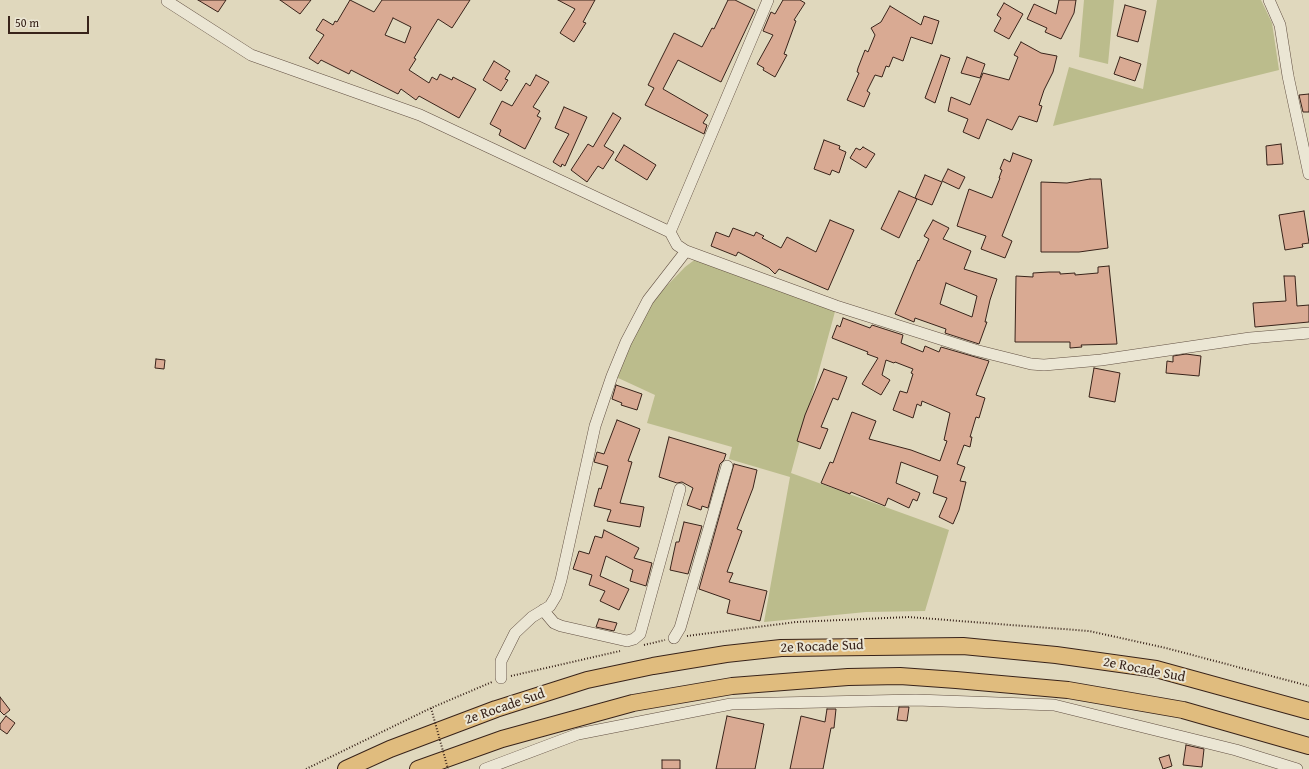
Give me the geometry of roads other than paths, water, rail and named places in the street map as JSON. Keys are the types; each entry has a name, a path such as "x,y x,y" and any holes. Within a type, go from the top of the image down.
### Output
{"highway":[{"name":"2e Rocade Sud","path":"346,769 390,749 496,709 587,680 675,662 781,648 963,646 1056,655 1156,670 1309,711"},
{"path":"418,769 502,739 633,702 732,686 848,677 900,676 1076,691 1183,710 1309,746"}],"street":[{"path":"166,0 251,54 420,115 670,232 678,245 686,250 858,313 975,350 1031,364 1044,365 1101,360 1250,338 1309,333"},
{"path":"670,232 768,0"},
{"path":"1269,0 1280,25 1288,76 1309,174"},
{"path":"501,678 501,661 515,633 532,617 550,606 561,580 595,426 612,376 638,316 648,300 686,250"},
{"path":"674,638 680,628 727,466"},
{"path":"543,610 554,623 561,626 627,641 634,639 640,634 680,489"},
{"path":"484,769 578,734 731,704 916,700 1054,705 1236,750 1297,769"}]}
